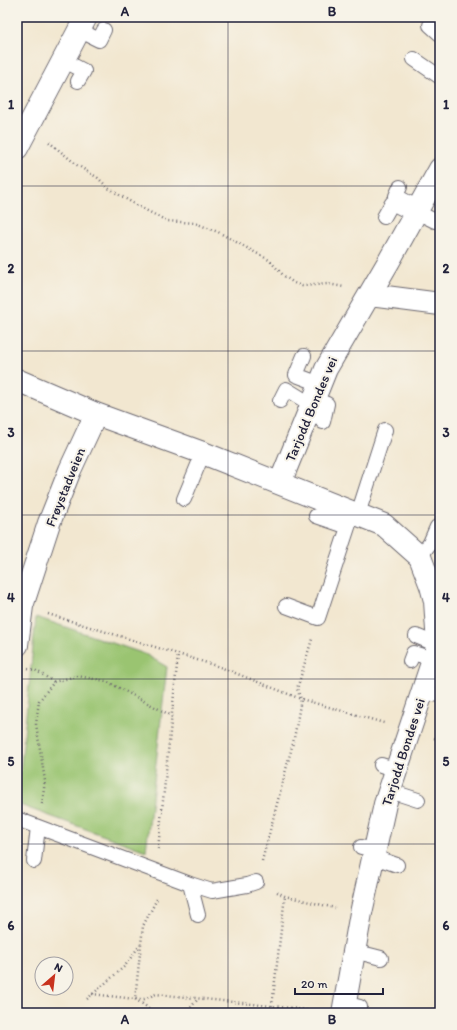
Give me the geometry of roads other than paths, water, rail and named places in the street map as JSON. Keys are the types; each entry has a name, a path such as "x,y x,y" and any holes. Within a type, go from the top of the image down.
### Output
{"street":[{"path":"17,148 83,23"},
{"name":"Tarjodd Bondes vei","path":"280,483 317,402 326,369 421,214 440,169"},
{"path":"370,295 440,304"},
{"path":"17,380 96,414"},
{"name":"Tarjodd Bondes vei","path":"96,414 280,483 353,518 384,525 420,557 436,586 435,652 431,693 389,768 370,851 354,951 349,1008"},
{"name":"Frøystadveien","path":"17,645 22,606 49,523 70,470 96,414"}],"lane":[{"path":"83,23 99,40 104,30"},
{"path":"414,59 440,77"},
{"path":"63,60 84,71 78,81"},
{"path":"400,187 396,196 421,214"},
{"path":"384,217 392,203 421,214"},
{"path":"304,356 296,375 317,402"},
{"path":"280,401 286,389 317,402"},
{"path":"286,606 318,618 385,430"},
{"path":"184,499 203,453"},
{"path":"316,516 353,518"},
{"path":"420,557 430,543 437,527"},
{"path":"416,636 435,652"},
{"path":"410,660 413,653 435,652"},
{"path":"382,802 418,800"},
{"path":"17,819 212,891 256,882"},
{"path":"34,861 38,827"},
{"path":"370,851 397,865"},
{"path":"190,884 198,915"},
{"path":"354,951 381,958"}]}
